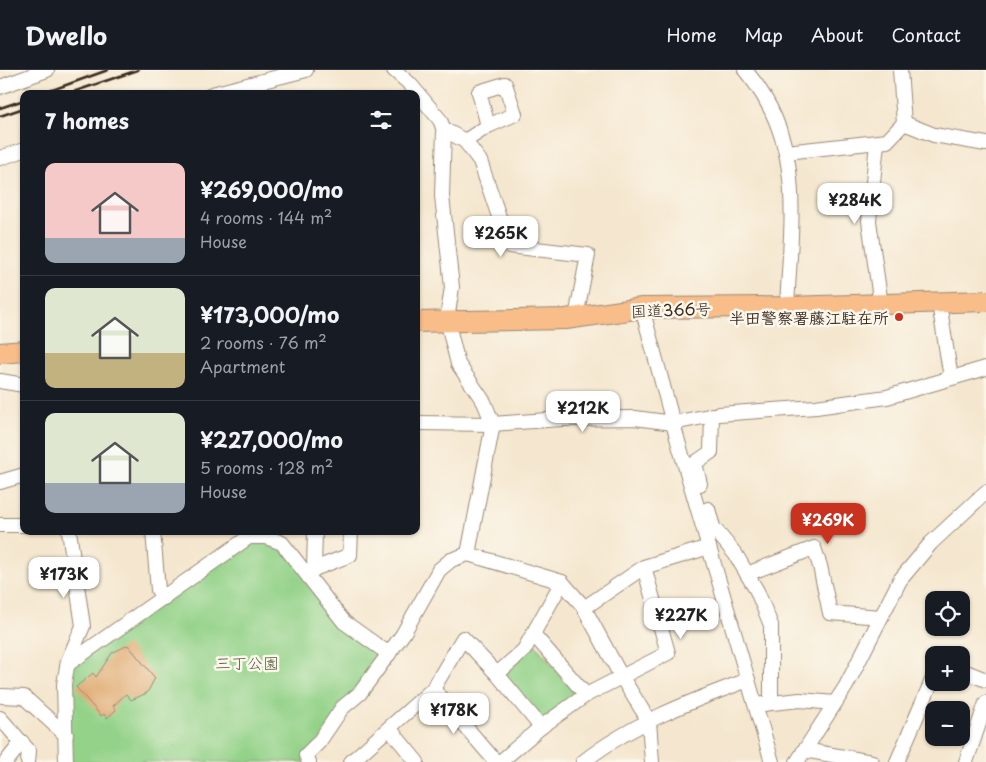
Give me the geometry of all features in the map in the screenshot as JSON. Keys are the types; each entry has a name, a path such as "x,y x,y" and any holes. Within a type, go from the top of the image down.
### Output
{"highway":[{"name":"国道366号","path":"420,322 576,317 642,308 787,307 986,301"},
{"path":"0,353 20,351"}],"street":[{"path":"0,86 47,70"},
{"path":"228,90 306,70"},
{"path":"394,70 415,90"},
{"path":"410,84 413,70"},
{"path":"745,70 760,88 772,107 790,170 791,217 787,307"},
{"path":"786,152 877,143 892,137 904,123 900,70"},
{"path":"420,96 440,120 443,129 442,196 452,287 447,320 458,364 484,402 493,424 468,554"},
{"path":"904,123 934,135 986,144"},
{"path":"465,142 488,126"},
{"path":"443,129 465,142 480,160 509,246 588,255 576,317"},
{"path":"877,143 869,221 881,305"},
{"path":"0,158 20,151"},
{"path":"939,303 951,378"},
{"path":"642,308 673,423 772,762"},
{"path":"420,423 493,424 561,419 635,418 673,423 712,415 887,397 986,368"},
{"path":"0,381 20,384"},
{"path":"712,415 711,452 695,463 696,472 713,527 736,555 757,591 771,625 771,704"},
{"path":"0,482 20,476"},
{"path":"797,762 846,686 900,580 931,543 986,492"},
{"path":"0,525 20,525"},
{"path":"66,762 64,684 68,664 83,626 71,535"},
{"path":"154,535 158,590 164,598"},
{"path":"68,664 164,598 245,535"},
{"path":"253,535 266,537 282,543 311,573 344,622 389,654"},
{"path":"311,573 315,535"},
{"path":"311,573 350,555 351,535"},
{"path":"584,608 644,566 709,547"},
{"path":"747,574 814,548 820,566 830,613 881,617"},
{"path":"309,762 306,755 319,742 342,708 360,693 389,654 403,634 439,570 452,560 468,554 562,582 584,608 621,676 649,721 652,762"},
{"path":"500,762 541,727 586,695 668,653 669,648 644,566"},
{"path":"497,674 524,650 562,582"},
{"path":"534,635 586,695"},
{"path":"351,762 433,689 463,638 497,674 541,727"},
{"path":"970,674 986,680"},
{"path":"583,762 649,721 694,700 748,680"},
{"path":"433,689 496,762"},
{"path":"897,762 928,691"},
{"path":"1,695 24,697 66,735"},
{"path":"755,706 800,700 835,703"},
{"path":"966,762 986,703"},
{"path":"0,718 29,751 28,762"},
{"path":"388,728 417,762"},
{"path":"6,762 22,742"},
{"path":"804,750 872,762"}],"green space":[{"name":"三丁公園","path":"248,537 282,543 344,622 389,654 309,762 66,762 68,664"},
{"path":"533,642 577,695 543,719 504,675"}],"building":[{"path":"128,645 155,678 147,693 131,700 126,694 113,706 116,710 107,718 104,714 101,716 76,687 93,673 96,677 112,653"}],"railway":[{"path":"52,90 108,70"},
{"path":"79,90 138,70"},
{"path":"0,108 20,101"},
{"path":"0,116 20,109"}],"place":[{"name":"半田警察署藤江駐在所","path":"899,317"}]}
